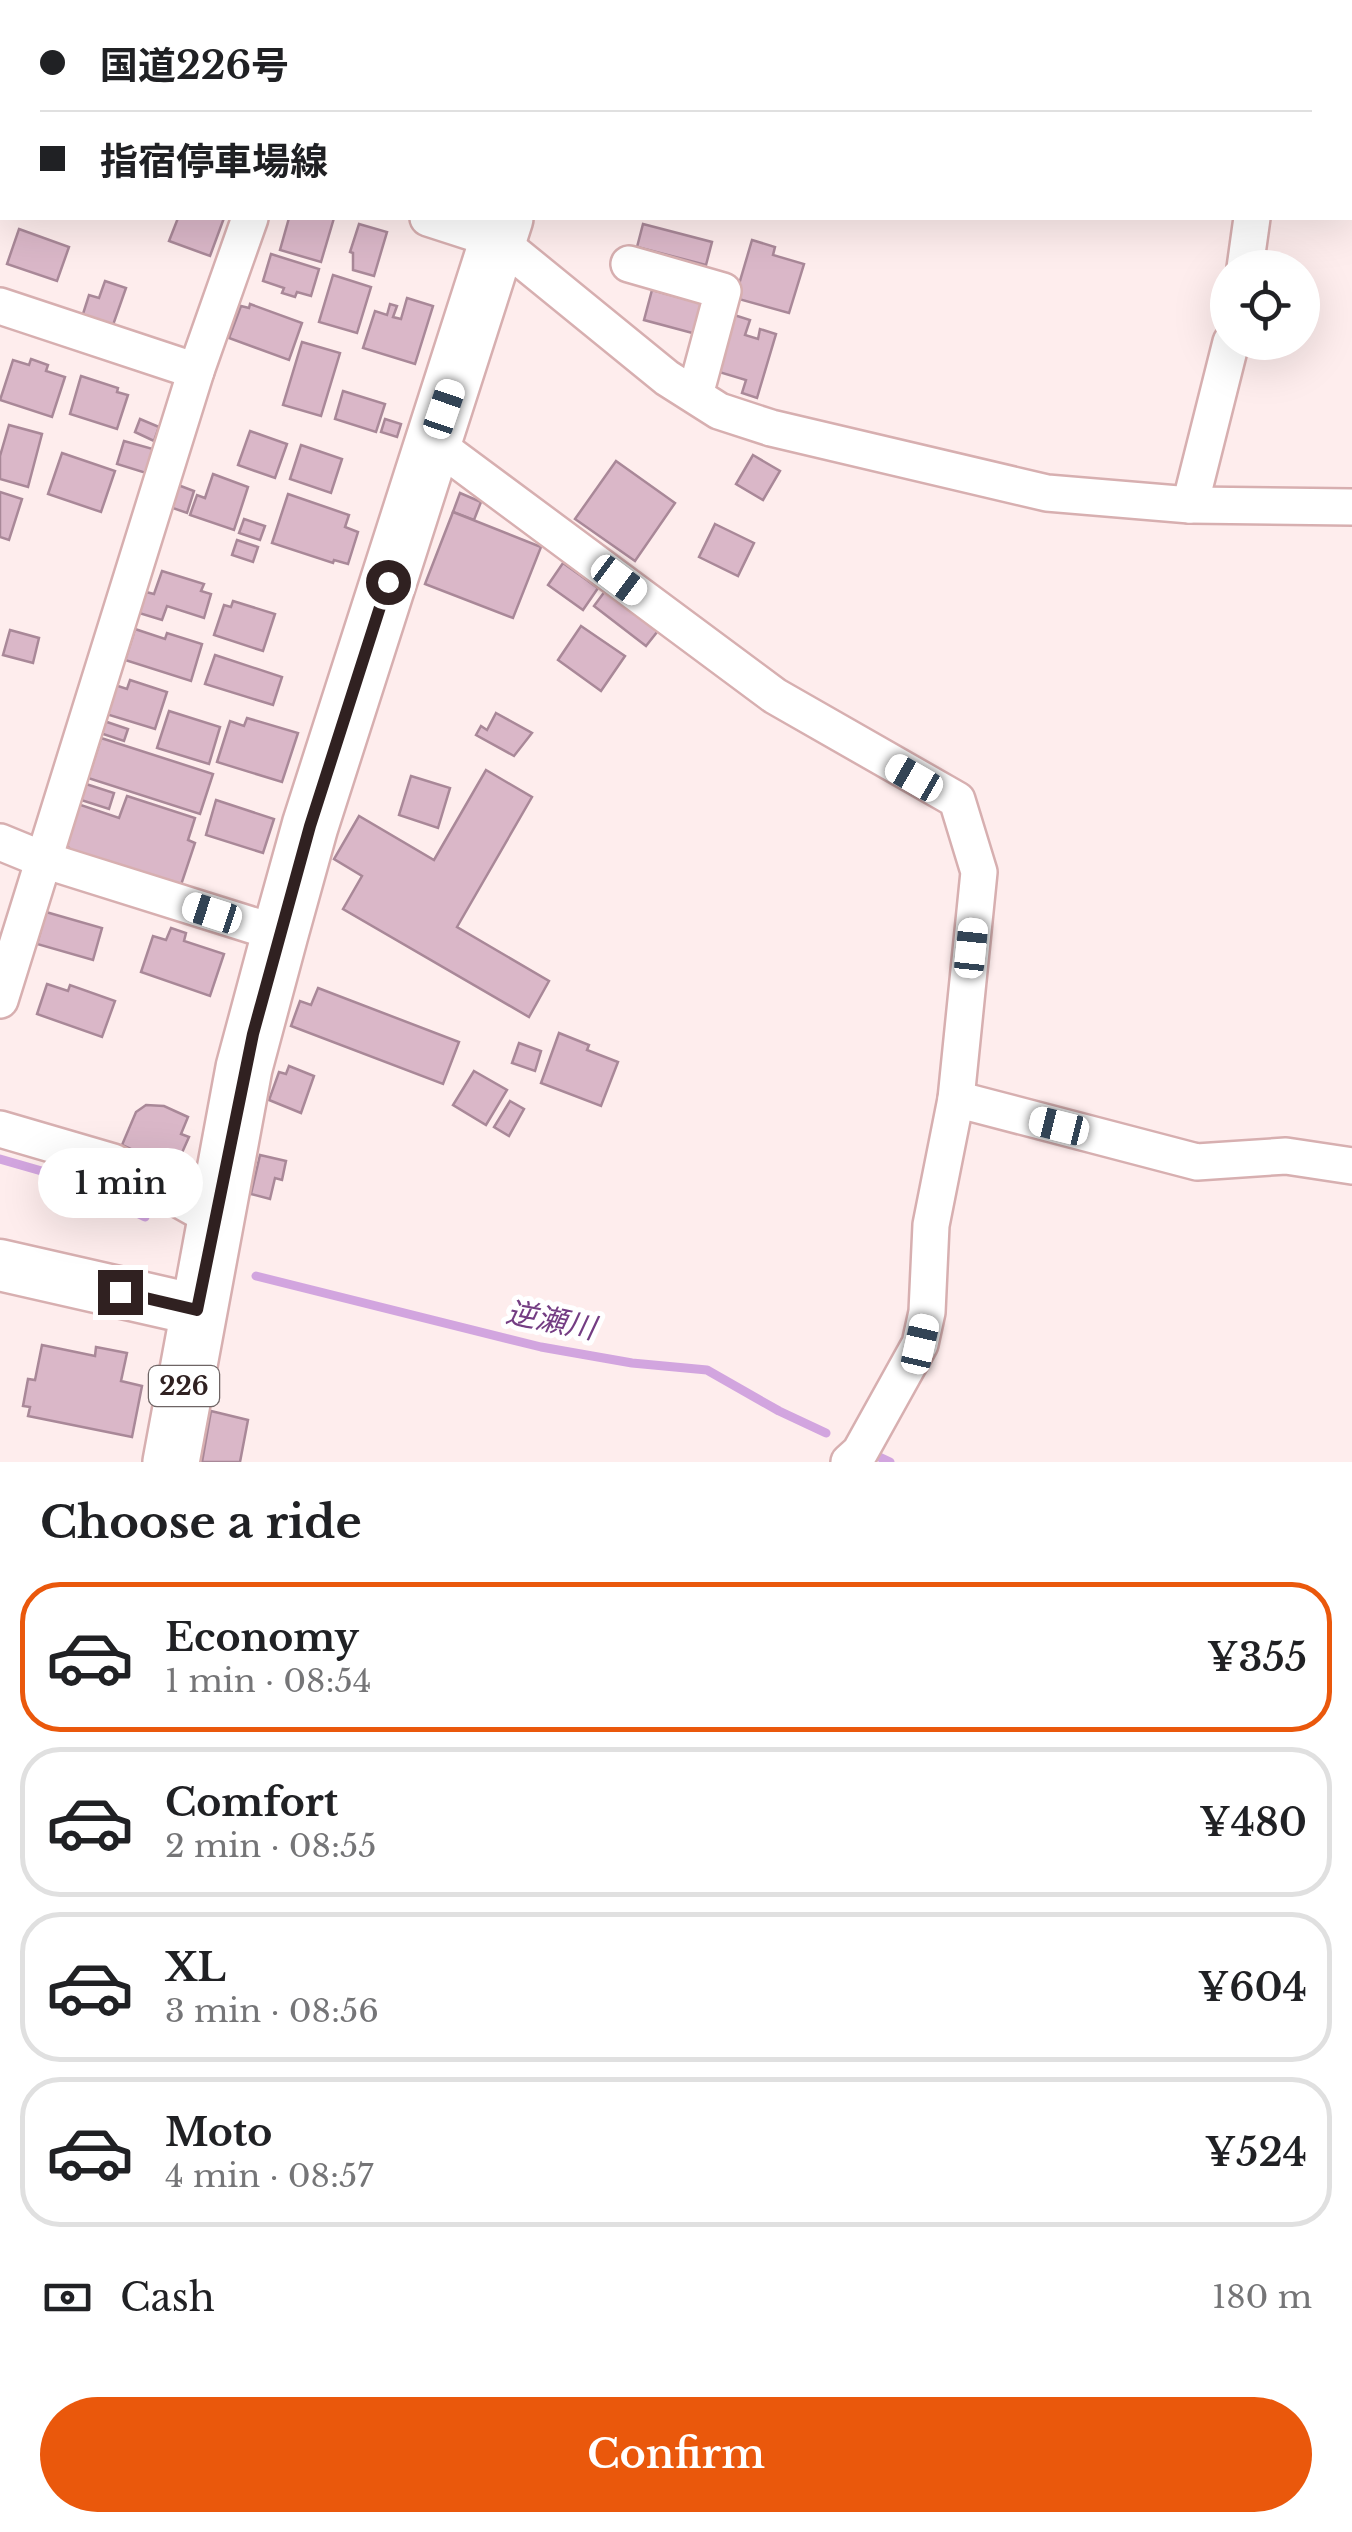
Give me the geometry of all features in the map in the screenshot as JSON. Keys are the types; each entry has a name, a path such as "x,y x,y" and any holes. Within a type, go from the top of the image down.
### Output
{"highway":[{"name":"226","path":"171,1462 244,1068 280,934 310,826 502,230"}],"main road":[{"path":"0,1264 197,1310"}],"street":[{"path":"0,1000 196,370 249,220"},
{"path":"440,220 502,230 667,378 720,411 771,428 1048,493 1190,505 1352,508"},
{"path":"1248,250 1252,220"},
{"path":"629,264 723,291 695,395"},
{"path":"0,306 196,370"},
{"path":"1190,505 1226,360"},
{"path":"433,442 775,696 957,800 979,872 956,1099 931,1226 927,1312 920,1344 860,1452 849,1462"},
{"path":"0,842 44,860 280,934"},
{"path":"956,1099 1197,1162 1286,1156 1352,1166"},
{"path":"0,1129 113,1162 214,1219"}],"building":[{"path":"177,220 223,220 210,256 169,241"},
{"path":"288,220 333,220 321,262 280,250"},
{"path":"359,224 387,232 374,276 353,270 350,252"},
{"path":"643,224 712,242 706,265 637,247"},
{"path":"19,229 69,247 57,281 7,264"},
{"path":"752,240 775,247 773,255 804,264 789,313 735,298"},
{"path":"271,254 319,269 311,296 282,293 284,288 263,281"},
{"path":"333,275 371,287 357,333 319,322"},
{"path":"105,281 126,288 112,328 82,317 89,295 99,298"},
{"path":"652,290 704,304 696,334 644,320"},
{"path":"407,298 433,306 415,364 363,348 375,311 387,315 390,304 397,306 393,317 401,319"},
{"path":"250,304 302,323 289,360 229,338 241,306 249,308"},
{"path":"731,314 750,320 745,335 758,339 760,329 776,334 757,398 742,393 746,380 719,372"},
{"path":"302,342 340,353 321,416 283,405"},
{"path":"31,359 48,365 46,371 65,377 52,417 0,400 13,360 29,365"},
{"path":"81,376 128,395 117,429 70,414"},
{"path":"343,391 385,404 376,432 335,419"},
{"path":"140,419 159,427 154,441 135,432"},
{"path":"385,419 401,424 397,437 381,432"},
{"path":"9,425 42,434 28,487 0,479 0,456"},
{"path":"250,431 287,444 275,478 238,465"},
{"path":"124,441 153,449 146,473 117,464"},
{"path":"301,445 342,459 331,493 290,479"},
{"path":"62,453 115,471 101,512 48,494"},
{"path":"753,455 780,471 763,500 736,484"},
{"path":"616,461 675,503 635,561 575,519"},
{"path":"213,474 248,487 234,530 190,515 197,495 205,498"},
{"path":"178,485 194,491 187,513 170,507"},
{"path":"0,492 22,499 9,540 0,537"},
{"path":"460,493 481,502 474,520 453,512"},
{"path":"288,494 349,515 345,527 358,532 348,564 334,560 333,563 272,543"},
{"path":"453,512 541,547 513,618 425,584"},
{"path":"244,519 265,526 260,540 239,533"},
{"path":"715,524 754,543 738,576 699,557"},
{"path":"237,540 258,547 253,562 232,555"},
{"path":"563,563 598,588 583,610 548,585"},
{"path":"162,571 204,584 201,591 211,594 204,618 167,606 162,620 139,613 146,592 154,594"},
{"path":"608,587 661,627 646,646 594,606"},
{"path":"233,601 275,614 263,651 214,635 224,605 231,607"},
{"path":"581,626 625,656 601,691 558,660"},
{"path":"135,629 165,639 167,633 202,644 191,681 125,660"},
{"path":"10,630 39,638 33,663 3,655"},
{"path":"215,655 282,677 273,705 205,684"},
{"path":"130,680 167,692 155,729 106,714 115,685 127,689"},
{"path":"169,711 220,727 209,764 157,748"},
{"path":"496,713 532,733 514,756 476,735 481,726 487,730"},
{"path":"247,718 298,733 282,782 217,762 230,721 244,726"},
{"path":"104,721 128,729 124,741 100,733"},
{"path":"101,738 213,774 200,814 88,778"},
{"path":"486,770 532,797 457,927 549,981 529,1017 343,909 362,876 334,859 359,816 434,860"},
{"path":"411,776 450,788 438,828 399,815"},
{"path":"86,784 114,793 109,809 81,800"},
{"path":"127,796 195,818 188,840 195,843 180,888 72,852 65,843 78,804 119,818"},
{"path":"216,800 274,819 263,853 206,835"},
{"path":"46,912 102,928 93,960 37,944"},
{"path":"171,928 186,933 184,941 224,954 210,996 141,972 153,936 166,940"},
{"path":"47,984 68,991 70,985 115,1001 102,1037 37,1014"},
{"path":"318,988 459,1042 443,1084 291,1026 300,1001 311,1005"},
{"path":"559,1033 618,1062 601,1106 541,1083"},
{"path":"519,1043 541,1051 535,1071 512,1063"},
{"path":"289,1066 314,1076 301,1113 269,1100 279,1072 286,1074"},
{"path":"474,1071 507,1090 486,1125 453,1105"},
{"path":"510,1101 524,1109 509,1136 494,1127"},
{"path":"146,1105 164,1106 188,1117 181,1134 189,1137 172,1175 132,1158 135,1151 122,1145 136,1112"},
{"path":"260,1155 286,1161 282,1180 275,1178 270,1199 251,1194"},
{"path":"42,1345 95,1356 96,1347 127,1353 121,1381 142,1386 132,1437 28,1416 30,1407 23,1406 28,1379 35,1380"},
{"path":"211,1411 248,1420 240,1462 202,1462"}],"waterway":[{"name":"逆瀬川","path":"0,1159 66,1178 145,1217"},
{"name":"逆瀬川","path":"256,1276 541,1347 632,1363 707,1370 826,1433"},
{"name":"逆瀬川","path":"873,1454 890,1462"}],"route":[{"path":"120,1292 197,1310 244,1068 310,826 388,582"}]}
